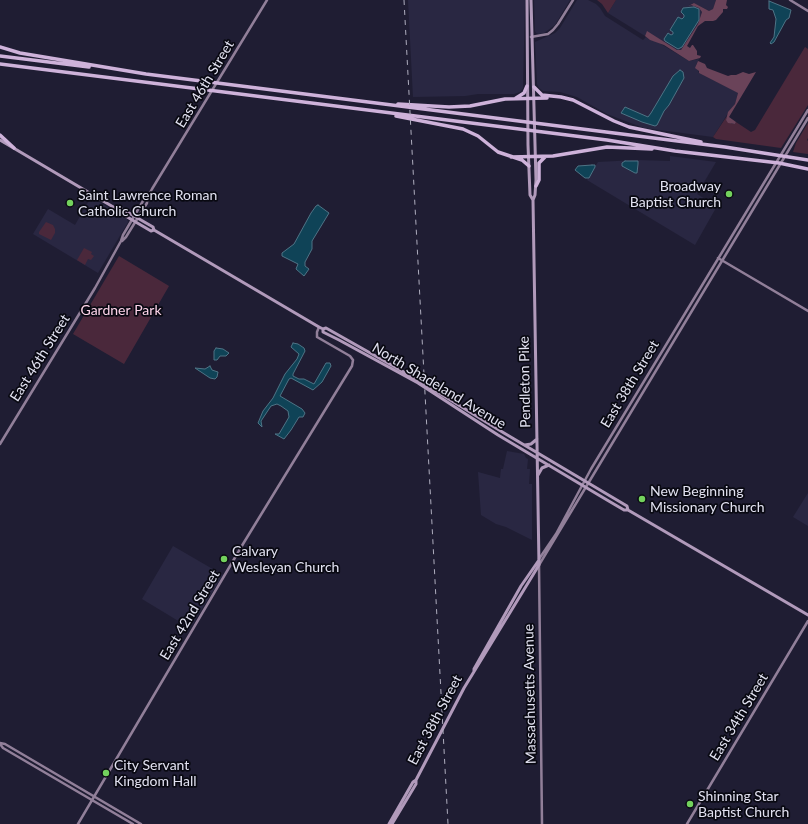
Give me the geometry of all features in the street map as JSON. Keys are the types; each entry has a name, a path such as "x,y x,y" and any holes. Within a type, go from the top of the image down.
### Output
{"highway":[{"path":"0,47 20,53 146,74 403,105 521,122 784,155 808,160"},
{"path":"0,56 108,68"},
{"path":"0,64 387,113 455,126 478,136 498,152 522,160 529,166"},
{"path":"515,98 524,92 527,86"},
{"path":"534,87 542,95 564,98 576,102 607,118 629,127 720,147"},
{"path":"418,107 458,107 515,98 554,97"},
{"path":"418,119 607,140 675,151 779,163 808,169"},
{"path":"0,135 14,148"},
{"path":"511,157 550,156 608,147 675,151"},
{"path":"536,186 539,180 539,162 550,156"}],"main road":[{"name":"East 46th Street","path":"0,444 74,324 123,235 147,203 147,198 267,0"},
{"name":"Pendleton Pike","path":"527,0 528,156 530,195 533,200"},
{"name":"Pendleton Pike","path":"531,0 535,98 536,186 533,200 539,564"},
{"path":"527,37 548,34 553,30 558,25 573,0"},
{"path":"790,0 808,11"},
{"name":"East 38th Street","path":"389,824 413,782 416,780 474,671 554,542 586,482 718,258 808,110"},
{"name":"East 38th Street","path":"586,482 808,118"},
{"name":"North Shadeland Avenue","path":"0,140 115,208 120,208 135,219 153,228 154,230 321,328 324,332 434,391 627,506 628,510"},
{"path":"718,258 808,311"},
{"name":"East 42nd Street","path":"78,824 243,544 352,366 353,360 350,356 318,337 316,332 321,328"},
{"name":"North Shadeland Avenue","path":"434,391 494,432 624,510 628,510 808,615"},
{"path":"524,445 532,443 537,439"},
{"path":"537,477 542,467 550,465"},
{"name":"East 38th Street","path":"474,671 474,668 521,586 556,534 584,486"},
{"name":"Massachusetts Avenue","path":"539,564 542,824"},
{"name":"East 34th Street","path":"687,824 808,621"},
{"path":"133,824 94,798 5,744 0,743 3,748 94,798 141,824"},
{"name":"East 38th Street","path":"392,824 416,784 416,780"}],"shaded area":[{"path":"408,0 525,0 523,88 520,92 514,94 413,97"},
{"path":"534,0 570,0 555,25 544,33 539,34 535,31"},
{"path":"577,0 588,0 596,4 605,16 643,40 646,37 650,40 656,41 689,61 699,59 696,65 699,73 738,93 735,104 713,137 644,128 607,114 577,97 560,92 543,91 539,88 537,84 535,42 555,33 560,28"},
{"path":"616,0 716,0 713,9 709,11 694,3 689,5 699,8 702,12 698,24 681,50 677,50 647,32 645,36 608,13"},
{"path":"716,0 727,0 727,9 723,9 723,12 716,20 705,21 698,26 687,46 690,48 693,45 697,51 697,55 701,56 700,58 689,61 664,45 650,40 645,36 647,31 677,50 681,50 698,24 702,12 699,8 691,5 688,6 694,3 709,11 713,9"},
{"path":"698,61 705,64 707,68 728,76 743,72 749,74 756,72 729,117 736,122 735,124 728,123 726,120 728,112 735,104 738,93 699,73 699,71 695,68"},
{"path":"670,156 716,162 697,194 717,206 695,245 587,180 598,162 636,160 670,161"},
{"path":"91,197 127,219 128,222 98,273 33,234 48,209 75,225"},
{"path":"507,451 524,454 528,459 527,469 530,469 529,484 532,484 532,540 506,527 496,524 481,515 478,472 500,478 501,469 503,469"},
{"path":"808,493 808,526 793,517"},
{"path":"173,546 223,575 190,628 142,599"}],"green space":[{"path":"597,0 616,0 608,13 602,4"},
{"path":"805,47 808,49 808,105 781,148 716,139 713,137 727,116 726,120 732,124 735,124 736,122 751,132 755,130"},
{"path":"808,123 808,154 793,152 796,143"},
{"path":"46,222 53,225 55,229 55,233 51,240 39,234"},
{"path":"84,248 92,252 91,254 94,256 91,260 88,259 85,265 77,260"},
{"name":"Gardner Park","path":"119,256 169,286 124,364 73,334"}],"water":[{"path":"769,1 791,10 789,18 786,20 774,42 771,44 770,43 774,37 776,19 773,10 769,9"},
{"path":"694,7 699,9 699,20 682,47 678,49 664,39 668,33 671,35 673,34 670,30 678,17 682,19 684,17 681,12 683,8"},
{"path":"680,70 683,72 684,78 657,125 655,126 642,122 621,113 625,107 648,117 673,76"},
{"path":"625,161 638,161 637,173 622,166 622,163"},
{"path":"595,165 589,178 585,178 575,170 578,166"},
{"path":"318,205 329,213 312,241 312,249 305,262 305,266 309,269 304,276 296,269 298,264 282,256 282,253 294,244 311,213"},
{"path":"293,343 304,348 305,351 293,376 314,384 326,363 330,363 331,366 322,382 313,390 291,378 289,379 280,396 302,409 305,413 303,417 299,417 284,439 275,434 279,434 289,417 288,411 281,406 277,404 271,406 261,421 262,427 258,423 263,411 273,398 285,374 297,359 299,354 291,347"},
{"path":"216,348 223,349 229,353 226,356 220,356 217,360 214,360 214,351"},
{"path":"210,366 212,370 218,372 215,379 210,378 195,368 205,369"}],"railway":[{"path":"404,0 448,824"}],"place":[{"name":"Broadway Baptist Church","path":"729,194"},
{"name":"Saint Lawrence Roman Catholic Church","path":"70,203"},
{"name":"New Beginning Missionary Church","path":"642,499"},
{"name":"Calvary Wesleyan Church","path":"224,559"},
{"name":"City Servant Kingdom Hall","path":"106,773"},
{"name":"Shinning Star Baptist Church","path":"690,804"}]}
